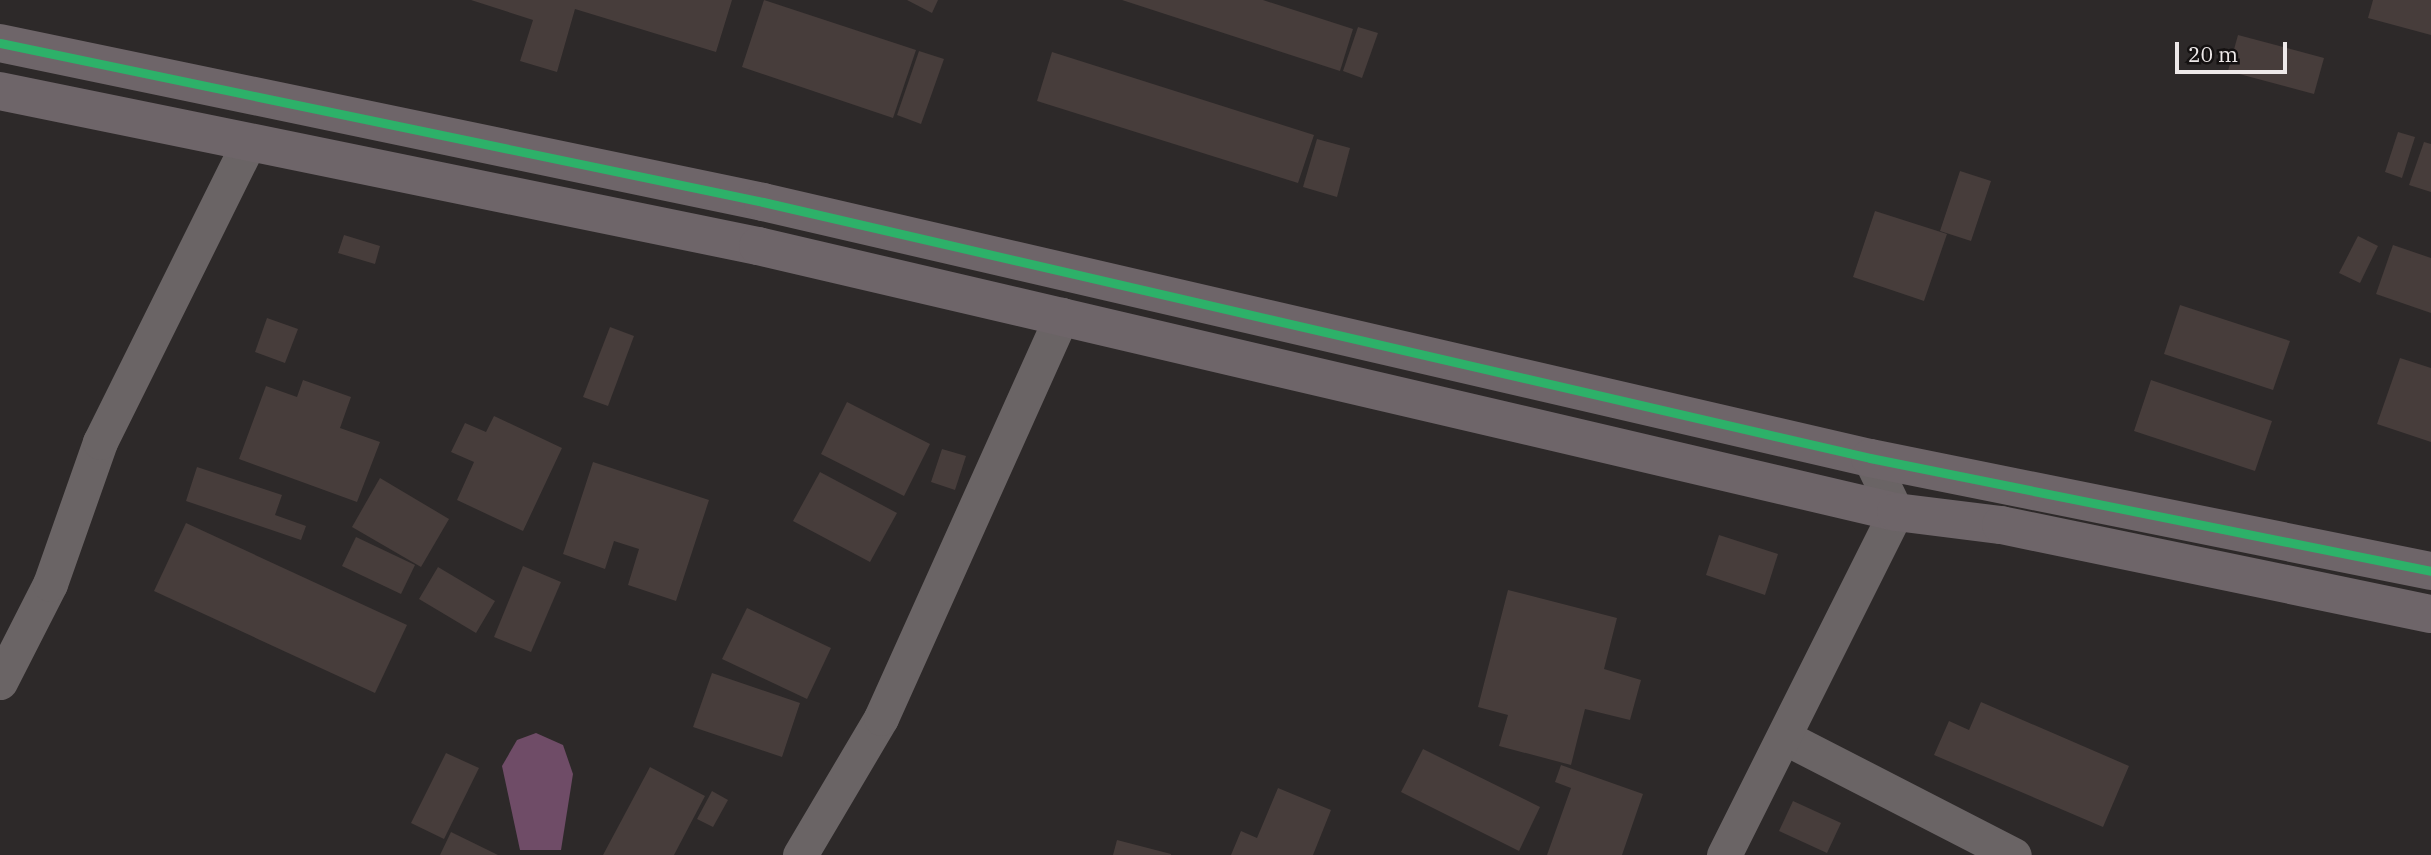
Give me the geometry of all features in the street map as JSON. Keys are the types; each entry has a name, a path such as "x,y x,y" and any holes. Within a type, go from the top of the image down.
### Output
{"street":[{"path":"0,43 763,201 1870,458 2431,571"},
{"path":"0,91 758,246 1896,512 2001,525 2431,614"},
{"path":"0,682 50,584 100,442 249,142"},
{"path":"800,855 881,718 1062,315"},
{"path":"1870,458 1896,512"},
{"path":"1724,855 1786,737 1896,512"},
{"path":"1786,737 2014,855"}],"shaded area":[{"path":"536,733 563,745 573,774 561,850 520,850 502,766 517,740"}],"building":[{"path":"471,0 732,0 716,52 575,9 557,72 520,61 533,20"},
{"path":"764,0 916,50 893,118 742,67"},
{"path":"907,0 938,0 932,13"},
{"path":"1122,0 1263,0 1353,29 1340,71"},
{"path":"2373,0 2431,0 2431,35 2368,18"},
{"path":"1358,27 1378,33 1362,78 1343,71"},
{"path":"2238,35 2324,58 2314,94 2228,71"},
{"path":"919,51 944,59 921,124 897,115"},
{"path":"1052,52 1314,135 1298,183 1037,101"},
{"path":"2398,132 2415,137 2402,178 2385,172"},
{"path":"1317,139 1350,148 1337,197 1303,187"},
{"path":"2424,142 2431,144 2431,192 2409,185"},
{"path":"1960,171 1991,181 1971,241 1940,231"},
{"path":"1875,211 1947,234 1924,301 1853,277"},
{"path":"344,235 380,246 375,264 338,253"},
{"path":"2358,236 2378,246 2360,283 2339,273"},
{"path":"2393,245 2431,258 2431,313 2376,294"},
{"path":"2180,305 2290,341 2273,390 2164,354"},
{"path":"267,318 298,329 285,363 255,352"},
{"path":"610,327 634,336 608,406 583,397"},
{"path":"2400,358 2431,368 2431,442 2377,424"},
{"path":"303,380 351,397 340,428 380,442 357,502 239,459 266,386 297,397"},
{"path":"2151,380 2272,421 2255,471 2134,431"},
{"path":"847,402 930,444 904,496 821,454"},
{"path":"494,416 562,448 523,531 457,500 474,462 451,452 465,423 486,432"},
{"path":"942,449 966,456 955,490 931,482"},
{"path":"593,462 709,500 676,601 628,585 639,549 614,541 605,569 563,554"},
{"path":"197,467 282,495 275,515 306,526 301,540 186,501"},
{"path":"820,472 897,513 870,562 793,521"},
{"path":"380,478 449,519 421,567 352,527"},
{"path":"186,523 407,625 375,693 154,591"},
{"path":"1719,535 1778,554 1765,595 1706,575"},
{"path":"356,537 415,565 401,594 342,566"},
{"path":"523,566 561,582 531,652 494,637"},
{"path":"438,567 495,601 476,633 419,599"},
{"path":"1508,590 1617,618 1604,669 1641,680 1630,720 1585,709 1571,765 1499,746 1508,715 1478,707"},
{"path":"747,608 831,648 807,699 722,659"},
{"path":"712,673 800,703 782,757 693,727"},
{"path":"1981,702 2129,766 2103,827 1934,755 1949,721 1969,730"},
{"path":"1423,749 1540,807 1519,851 1401,792"},
{"path":"446,753 479,768 444,839 411,823"},
{"path":"1561,765 1643,794 1622,855 1547,855 1571,788 1555,782"},
{"path":"650,767 705,796 674,855 603,855"},
{"path":"1278,788 1331,810 1313,855 1231,855 1241,831 1257,838"},
{"path":"712,791 728,800 713,827 697,819"},
{"path":"1793,801 1841,823 1827,853 1779,831"},
{"path":"451,832 498,855 440,855"},
{"path":"1117,840 1171,854 1171,855 1113,855"}],"cycle path":[{"path":"0,43 763,202 1870,458 2431,571"}]}
